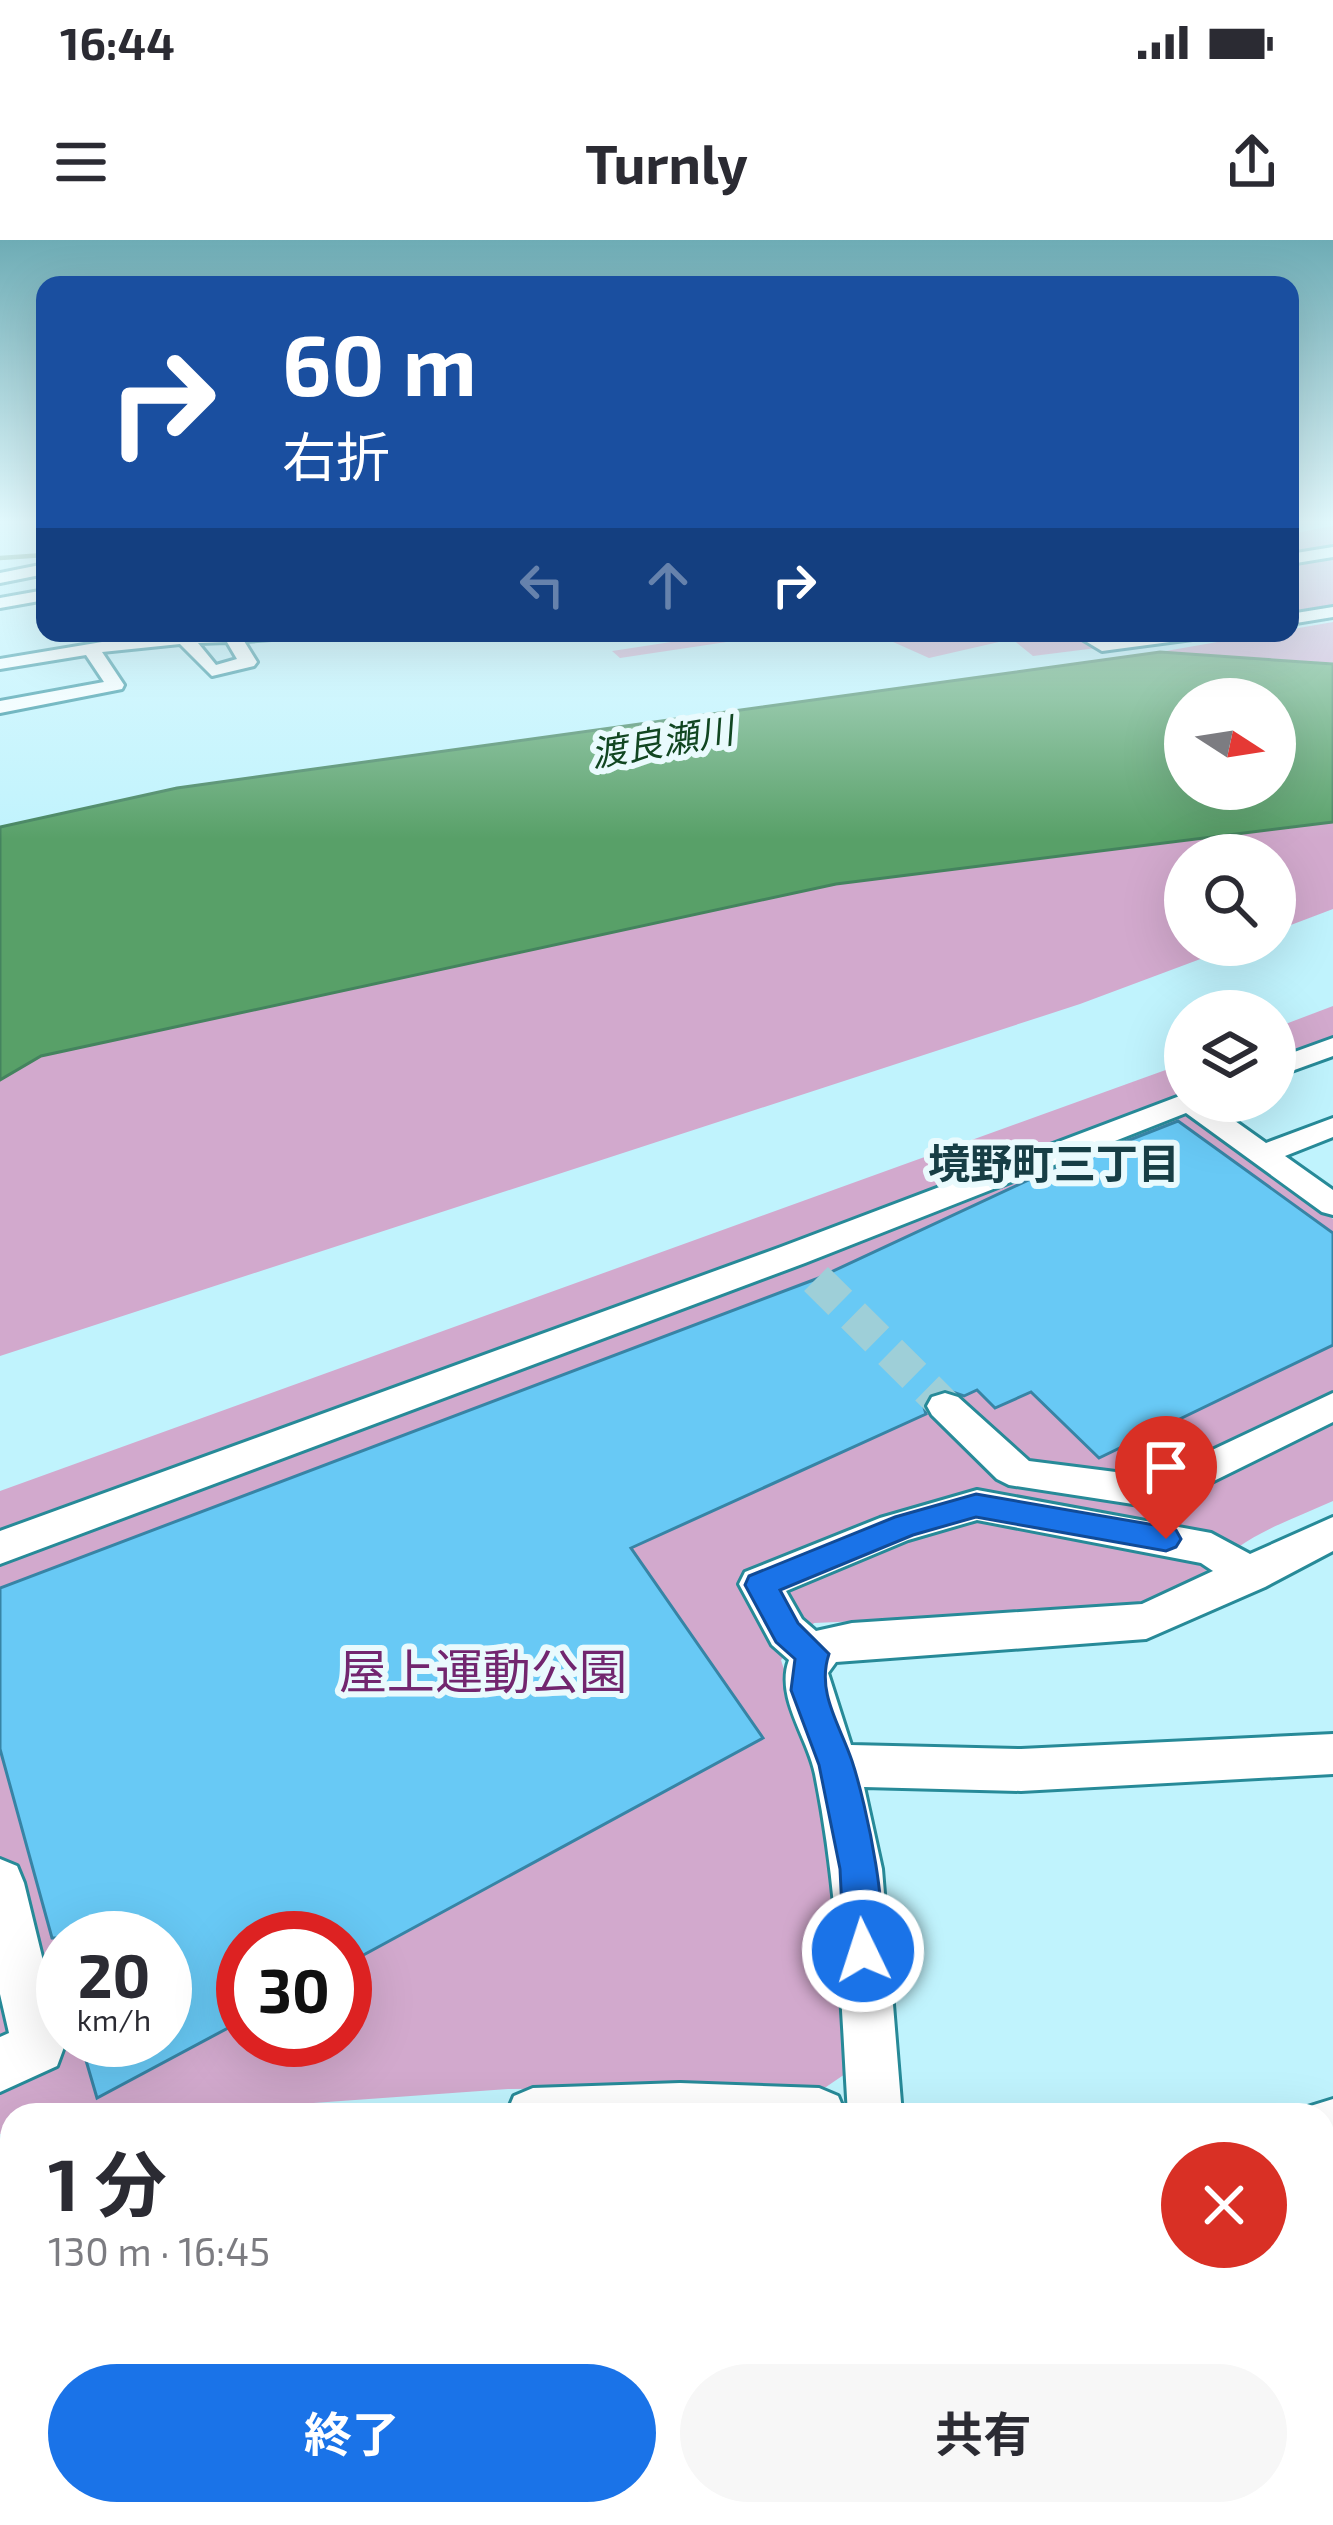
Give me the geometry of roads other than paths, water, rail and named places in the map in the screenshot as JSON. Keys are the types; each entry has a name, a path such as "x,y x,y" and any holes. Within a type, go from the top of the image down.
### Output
{"street":[{"path":"10,657 156,642"},
{"path":"187,642 212,671 248,662 235,642"},
{"path":"1096,642 1102,646 1132,642"},
{"path":"0,679 6,706 116,685 91,649"},
{"path":"1296,1061 1333,1046"},
{"path":"0,1548 804,1267 1164,1113"},
{"path":"1217,1122 1333,1205"},
{"path":"1262,1155 1333,1127"},
{"path":"945,1406 1010,1469 1159,1493 1333,1406"},
{"path":"813,1654 787,1632 760,1585 906,1525 976,1505 1211,1549 1251,1575"},
{"path":"874,2103 858,1869 836,1765 808,1690 806,1673 813,1654 852,1641 1146,1621 1333,1533"},
{"path":"836,1765 1021,1770 1333,1754"},
{"path":"0,1883 38,2047 0,2065"}],"water":[{"name":"渡良瀬川","path":"1160,652 1333,664 1333,822 1237,834 1164,834 1164,843 836,884 41,1056 0,1080 0,827 177,788"}],"tunnel":[{"path":"816,1279 945,1406"}],"district":[{"name":"境野町三丁目","path":"1054,1164"}],"park label":[{"name":"屋上運動公園","path":"483,1672"}]}
